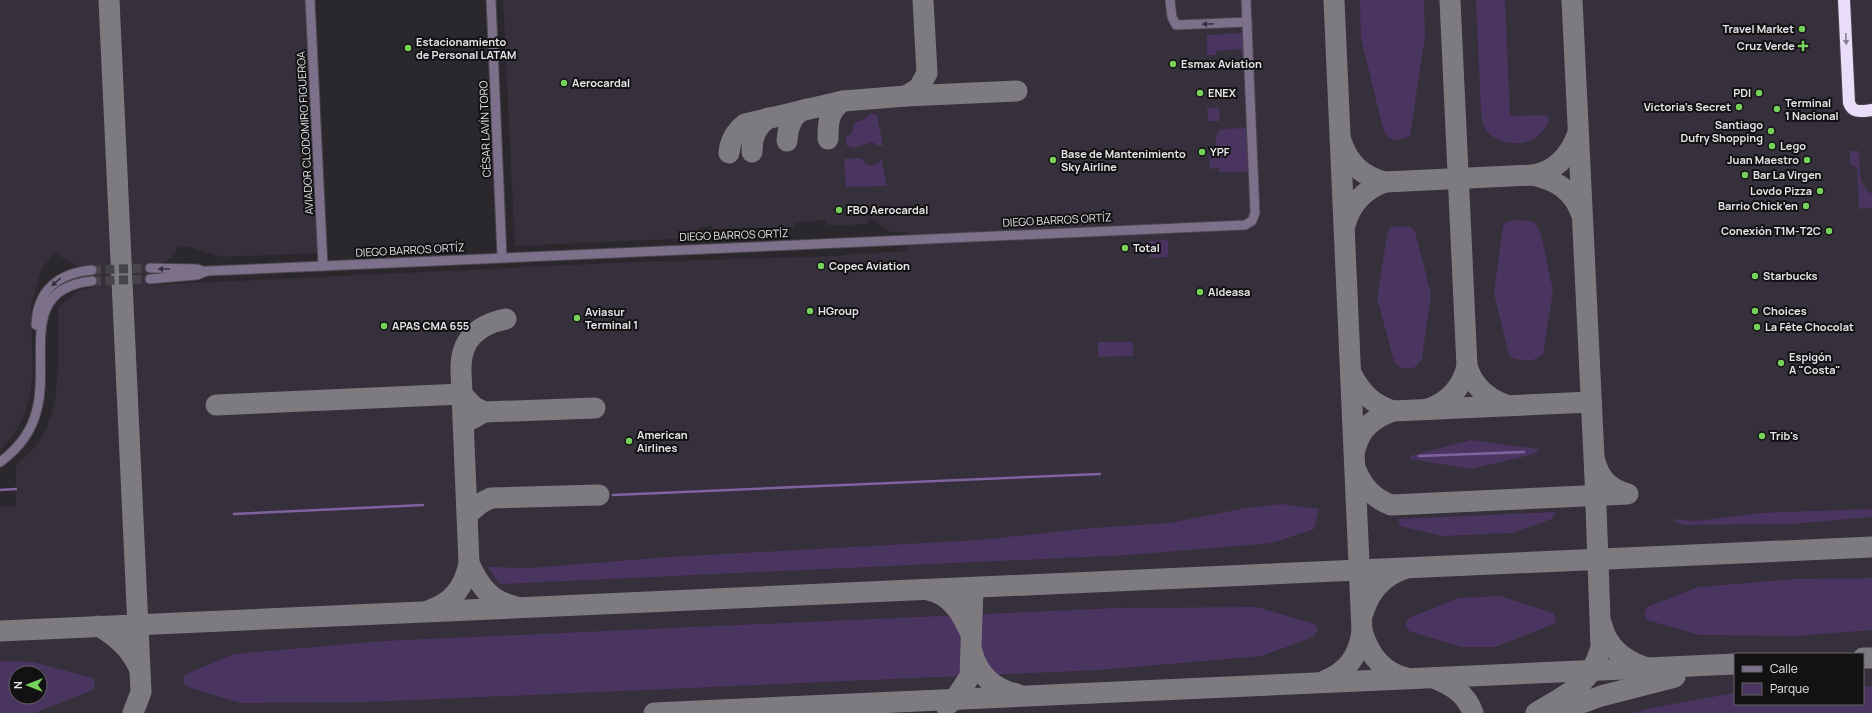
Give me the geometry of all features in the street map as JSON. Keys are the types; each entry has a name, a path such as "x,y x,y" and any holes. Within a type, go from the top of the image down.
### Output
{"highway":[{"path":"1844,0 1849,100 1853,110 1872,110"}],"street":[{"name":"AVIADOR CLODOMIRO FIGUEROA","path":"310,0 323,266"},
{"name":"CÉSAR LAVÍN TORO","path":"491,0 502,257"},
{"path":"1170,0 1172,17 1176,25 1247,22 1246,0"},
{"name":"DIEGO BARROS ORTÍZ","path":"150,268 197,269 207,271 1245,225 1252,221 1255,213 1247,22"},
{"path":"40,346 37,337 36,323 38,309 44,295 52,285 73,272 92,270"},
{"name":"DIEGO BARROS ORTÍZ","path":"150,279 197,274 207,271"},
{"path":"0,462 20,443 34,417 40,388 40,346 44,314 53,297 66,286 92,281"}],"shaded area":[{"path":"0,0 305,0 318,253 221,257 186,246 178,247 175,254 168,260 150,267 151,285 635,262 842,256 849,254 907,251 907,232 890,232 871,218 866,224 848,225 827,225 826,220 795,223 794,227 712,229 712,226 707,226 699,227 697,238 515,246 503,0 1872,0 1872,713 0,713 0,507 16,506 16,465 36,446 44,434 55,401 58,370 58,307 77,292 92,287 92,269 80,268 55,253 42,268 31,304 33,375 30,396 24,415 15,433 0,451"}],"green space":[{"path":"1360,0 1424,0 1425,36 1410,136 1405,138 1394,140 1385,133 1383,128 1361,39"},
{"path":"1476,0 1505,0 1510,116 1547,115 1549,121 1545,128 1535,138 1529,141 1514,143 1499,140 1487,131 1483,125"},
{"path":"1242,33 1244,55 1242,58 1241,49 1216,51 1216,55 1207,55 1207,35"},
{"path":"1219,107 1220,121 1208,121 1207,108"},
{"path":"871,113 877,115 883,145 879,146 872,142 854,148 846,145 846,137 852,133 855,122 863,120"},
{"path":"1248,128 1249,172 1219,172 1219,168 1210,169 1209,155 1214,152 1216,148 1216,136 1220,129"},
{"path":"1850,151 1859,151 1860,175 1864,186 1872,194 1872,208 1859,209 1857,168 1850,164"},
{"path":"861,158 866,164 871,166 877,164 881,158 887,186 846,187 844,159"},
{"path":"1514,220 1532,221 1536,224 1541,234 1553,290 1543,354 1535,359 1527,361 1509,356 1494,293 1503,226 1506,222"},
{"path":"1392,227 1411,227 1415,232 1431,294 1422,358 1416,366 1409,369 1405,369 1397,365 1394,361 1377,298 1388,231"},
{"path":"1168,240 1168,257 1150,258 1149,241"},
{"path":"1098,342 1133,342 1133,356 1098,357"},
{"path":"1471,440 1538,449 1538,452 1471,469 1410,459 1410,456"},
{"path":"1281,504 1319,509 1314,529 1272,543 1129,555 500,584 487,567 530,568 669,557 979,540 1092,528 1169,523 1246,508"},
{"path":"1872,509 1872,517 1792,524 1683,525 1671,519 1696,521 1760,513"},
{"path":"1555,512 1552,519 1512,533 1442,536 1400,526 1398,519"},
{"path":"1872,578 1872,630 1795,636 1699,635 1647,620 1644,614 1647,607 1698,587 1796,579"},
{"path":"1500,596 1553,613 1556,618 1554,624 1495,647 1461,647 1409,631 1405,625 1409,618 1458,598"},
{"path":"1257,607 1315,624 1318,630 1313,637 1262,656 1099,670 369,702 240,703 191,688 186,686 183,681 184,676 188,673 234,654 383,641 1117,608"},
{"path":"0,661 33,662 44,665 8,665 8,705 48,705 48,666 93,678 95,688 34,713 0,713"},
{"path":"1872,686 1872,713 1633,713 1650,708 1734,693 1734,705 1864,705 1864,687"}],"waterway":[{"path":"1419,456 1524,452"},
{"path":"613,495 1100,474"},
{"path":"0,490 16,489"},
{"path":"234,514 423,505"}],"taxiway":[{"path":"109,0 141,692 133,713"},
{"path":"906,96 919,88 927,73 923,0"},
{"path":"1324,681 1339,673 1350,662 1358,648 1362,631 1334,0"},
{"path":"1428,409 1436,406 1454,393 1462,381 1467,366 1450,0"},
{"path":"1536,713 1568,694 1584,680 1591,671 1601,647 1595,478 1572,0"},
{"path":"729,153 734,137 738,130 745,124 843,101 906,96 1017,91"},
{"path":"828,139 830,118 834,109 843,101"},
{"path":"787,141 788,131 794,117 798,113 807,109"},
{"path":"752,152 756,133 760,125 768,118"},
{"path":"1533,175 1549,170 1561,161 1571,148 1578,133"},
{"path":"1342,143 1349,157 1358,168 1370,177 1385,182"},
{"path":"1345,225 1351,210 1359,198 1377,185 1385,182 1533,175 1549,180 1562,187 1573,198 1581,213"},
{"path":"506,319 487,325 472,336 467,343 461,360 461,371 469,563 486,591 498,600 514,606"},
{"path":"1467,366 1473,380 1481,390 1492,399 1506,405"},
{"path":"1352,375 1360,388 1369,398 1393,411"},
{"path":"216,405 462,394 474,407 484,412"},
{"path":"1355,450 1357,442 1364,430 1380,417 1393,411 1591,402"},
{"path":"472,419 484,412 595,408"},
{"path":"1356,470 1365,487 1379,499 1391,505 1628,494 1616,490 1611,486 1599,473 1595,461"},
{"path":"468,514 481,503 491,498 599,495"},
{"path":"0,631 1872,547"},
{"path":"430,610 445,603 457,592 464,579 469,563"},
{"path":"1363,613 1369,598 1378,586 1389,576 1404,569"},
{"path":"946,706 955,699 970,676 973,588"},
{"path":"928,590 944,596 955,606 964,619 971,634"},
{"path":"1602,625 1604,633 1617,652 1630,661 1644,667"},
{"path":"99,626 128,649 139,668"},
{"path":"1362,631 1368,647 1378,661 1390,672 1407,678"},
{"path":"972,651 978,667 988,680 1001,689 1017,694"},
{"path":"1864,658 1872,658"},
{"path":"654,713 1734,664"},
{"path":"1554,713 1601,696 1675,677"},
{"path":"1434,678 1458,691 1466,700 1473,713"}],"tunnel":[{"path":"92,270 150,268"},
{"path":"92,281 150,279"}],"place":[{"name":"Travel Market","path":"1802,29"},
{"name":"Cruz Verde","path":"1803,46"},
{"name":"Estacionamiento de Personal LATAM","path":"408,48"},
{"name":"Esmax Aviation","path":"1173,64"},
{"name":"Aerocardal","path":"564,83"},
{"name":"ENEX","path":"1200,93"},
{"name":"PDI","path":"1759,93"},
{"name":"Victoria's Secret","path":"1739,107"},
{"name":"Terminal 1 Nacional","path":"1777,109"},
{"name":"Santiago Dufry Shopping","path":"1771,131"},
{"name":"Lego","path":"1772,146"},
{"name":"YPF","path":"1202,152"},
{"name":"Base de Mantenimiento Sky Airline","path":"1053,160"},
{"name":"Juan Maestro","path":"1807,160"},
{"name":"Bar La Virgen","path":"1745,175"},
{"name":"Lovdo Pizza","path":"1820,191"},
{"name":"Barrio Chick’en","path":"1806,206"},
{"name":"FBO Aerocardal","path":"839,210"},
{"name":"Conexión T1M-T2C","path":"1829,231"},
{"name":"Total","path":"1125,248"},
{"name":"Copec Aviation","path":"821,266"},
{"name":"Starbucks","path":"1755,276"},
{"name":"Aldeasa","path":"1200,292"},
{"name":"HGroup","path":"810,311"},
{"name":"Choices","path":"1755,311"},
{"name":"Aviasur Terminal 1","path":"577,318"},
{"name":"APAS CMA 655","path":"384,326"},
{"name":"La Fête Chocolat","path":"1757,327"},
{"name":"Espigón A \"Costa\"","path":"1781,363"},
{"name":"Trib's","path":"1762,436"},
{"name":"American Airlines","path":"629,441"}]}
